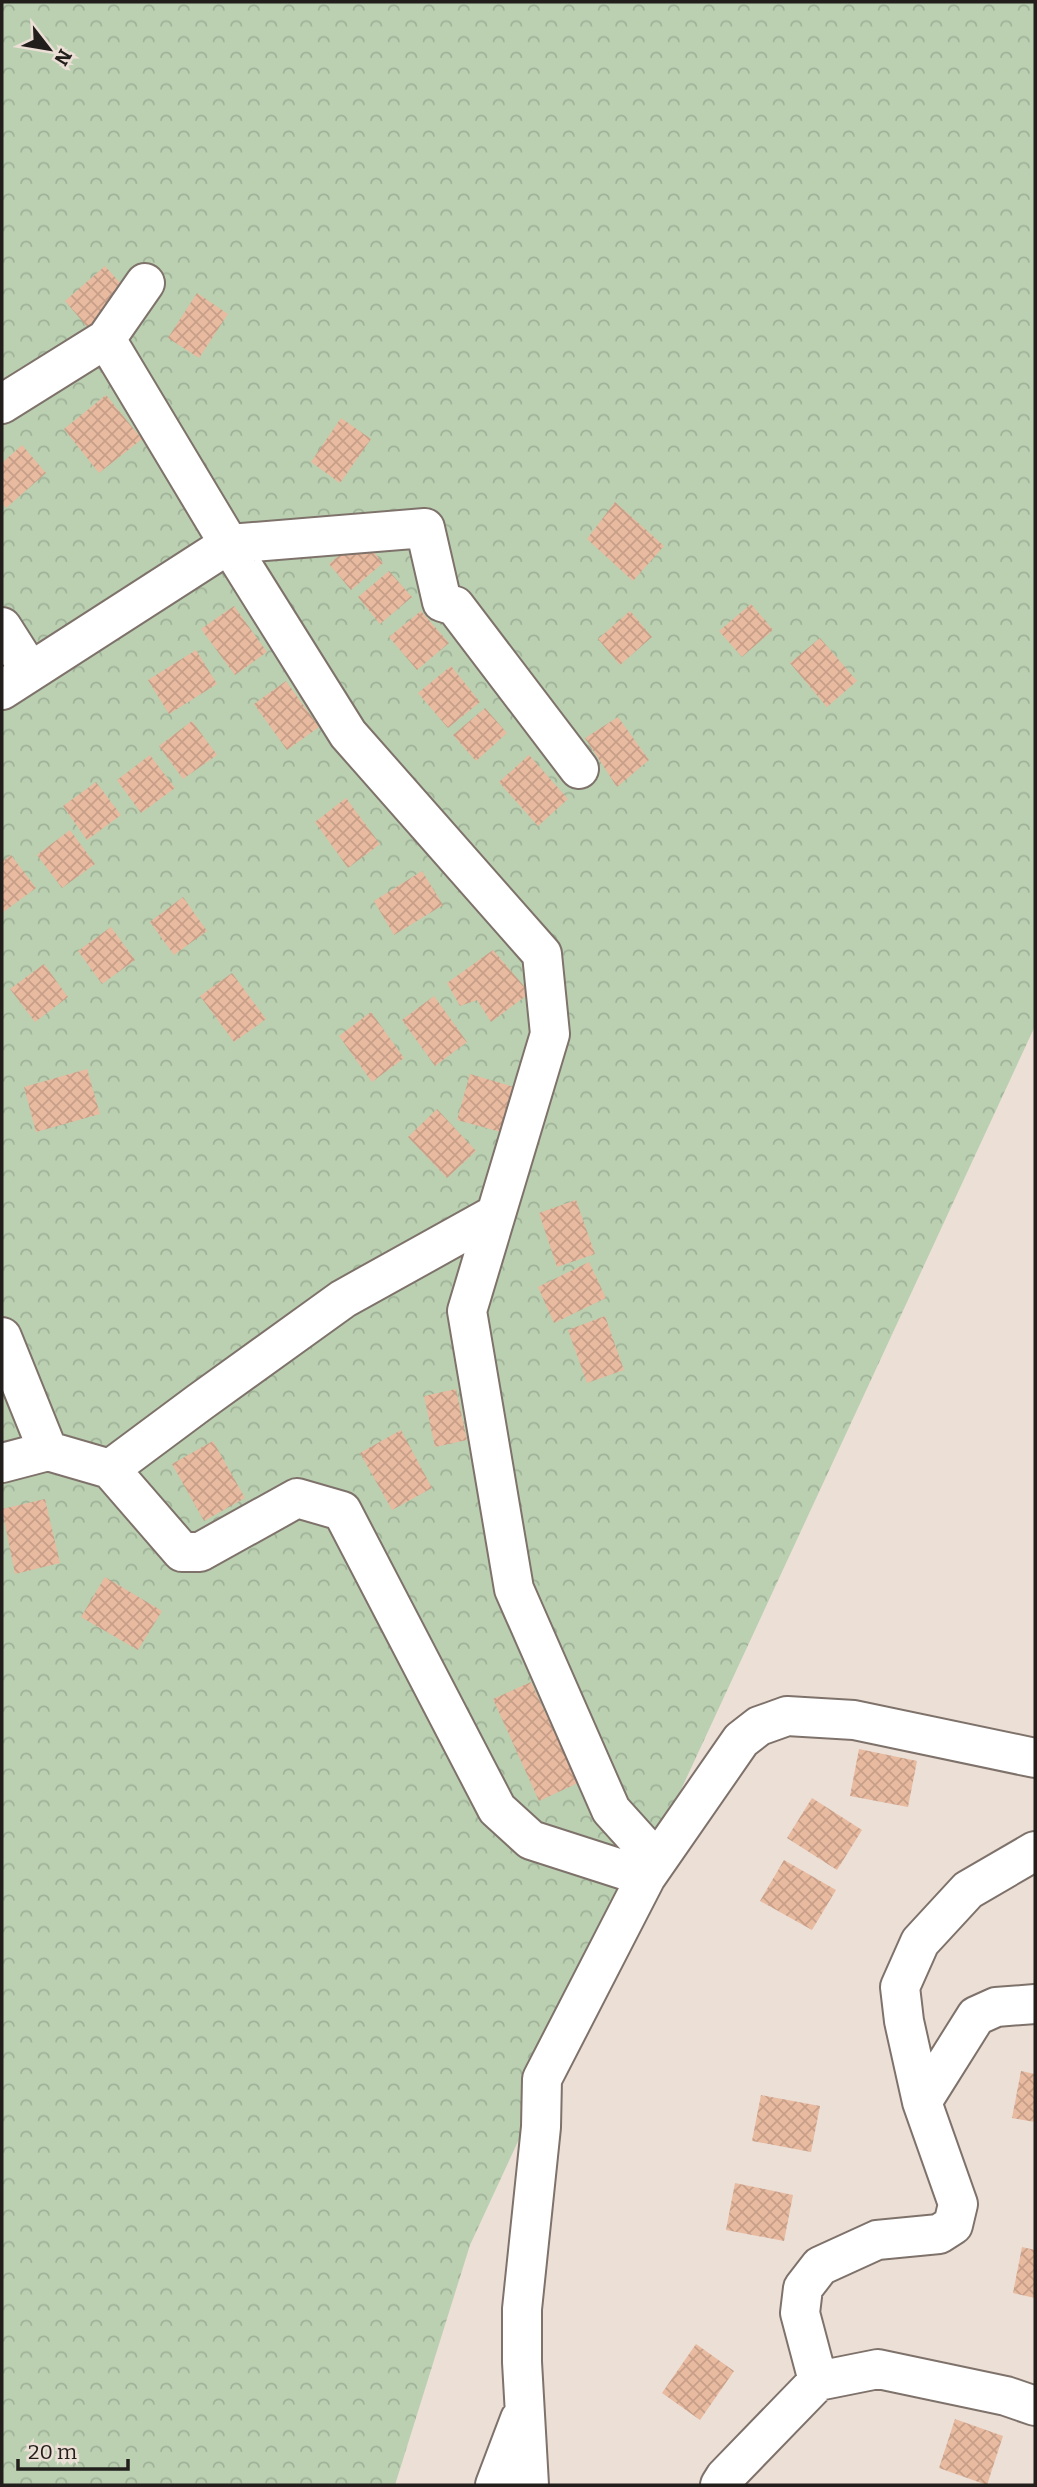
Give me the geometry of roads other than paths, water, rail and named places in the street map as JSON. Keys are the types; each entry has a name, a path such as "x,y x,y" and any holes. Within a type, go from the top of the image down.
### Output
{"street":[{"path":"2,404 106,339 145,283"},
{"path":"106,339 229,544 348,734 542,954 550,1034 467,1311 514,1589 611,1810 651,1869"},
{"path":"2,627 16,680 229,544 425,528 442,601 456,606 579,769"},
{"path":"110,1469 343,1299 494,1215"},
{"path":"2,1337 48,1451"},
{"path":"2,1462 48,1451 110,1469 182,1552 200,1552 297,1498 342,1511 497,1809 531,1840 651,1869"},
{"path":"529,2485 522,2309 541,2127 542,2079 651,1869 741,1740 760,1726 787,1716 855,1720 1035,1758"},
{"path":"818,2381 800,2314 803,2288 820,2266 877,2240 939,2234 953,2225 957,2204 922,2102 904,2021 900,1987 920,1942 968,1889 1035,1851"},
{"path":"922,2102 976,2016 996,2007 1035,2004"},
{"path":"720,2485 818,2381 878,2369 1006,2396 1035,2406"},
{"path":"495,2485 525,2407"}]}
